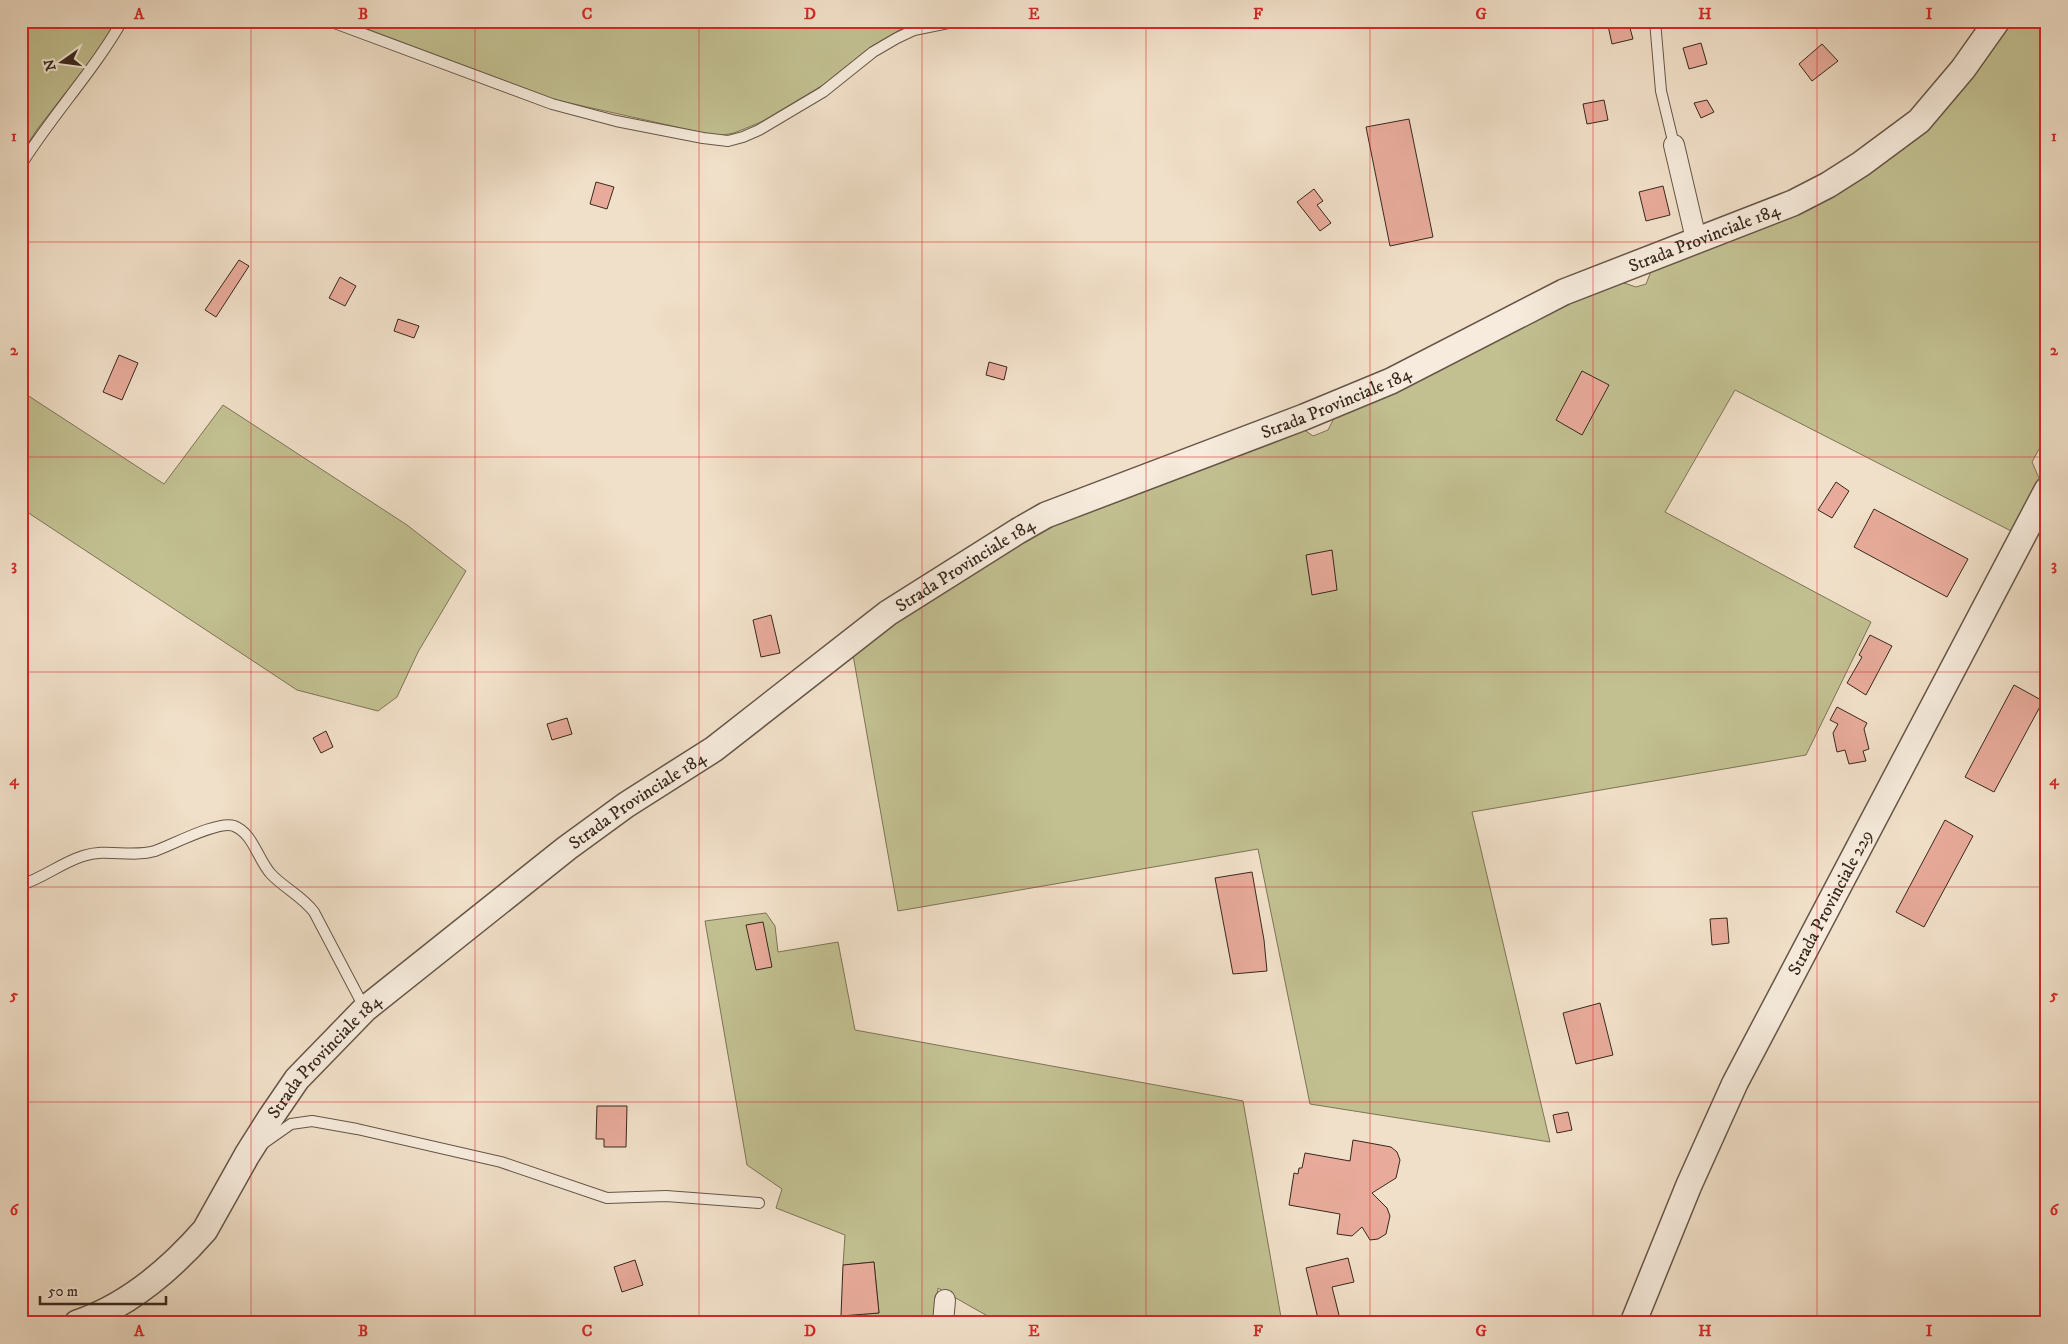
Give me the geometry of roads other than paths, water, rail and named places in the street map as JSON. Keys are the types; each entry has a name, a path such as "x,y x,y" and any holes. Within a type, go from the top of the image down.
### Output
{"street":[{"name":"Strada Provinciale 184","path":"77,1323 107,1311 130,1297 181,1256 205,1230 270,1117 297,1079 364,1009 567,848 626,805 714,749 888,613 1018,531 1069,505 1295,420 1391,381 1564,292 1793,202 1828,185 1861,164 1919,121 1963,69 1997,21"},
{"path":"1674,145 1696,239"},
{"name":"Strada Provinciale 229","path":"1633,1323 1689,1185 1735,1083 2047,490"},
{"path":"943,1323 945,1300"}],"lane":[{"path":"21,164 40,134 86,75 122,21"},
{"path":"329,21 552,104 616,121 728,141 759,130 823,92 873,52 896,38 914,30 958,21"},
{"path":"1655,21 1661,91 1674,145"},
{"path":"21,885 34,881 71,860 85,855 97,853 141,854 207,830 227,825 235,826 250,841 271,874 306,901 314,912 364,1009"},
{"path":"247,1155 291,1124 312,1122 357,1129 501,1162 607,1198 666,1196 758,1203"}]}
